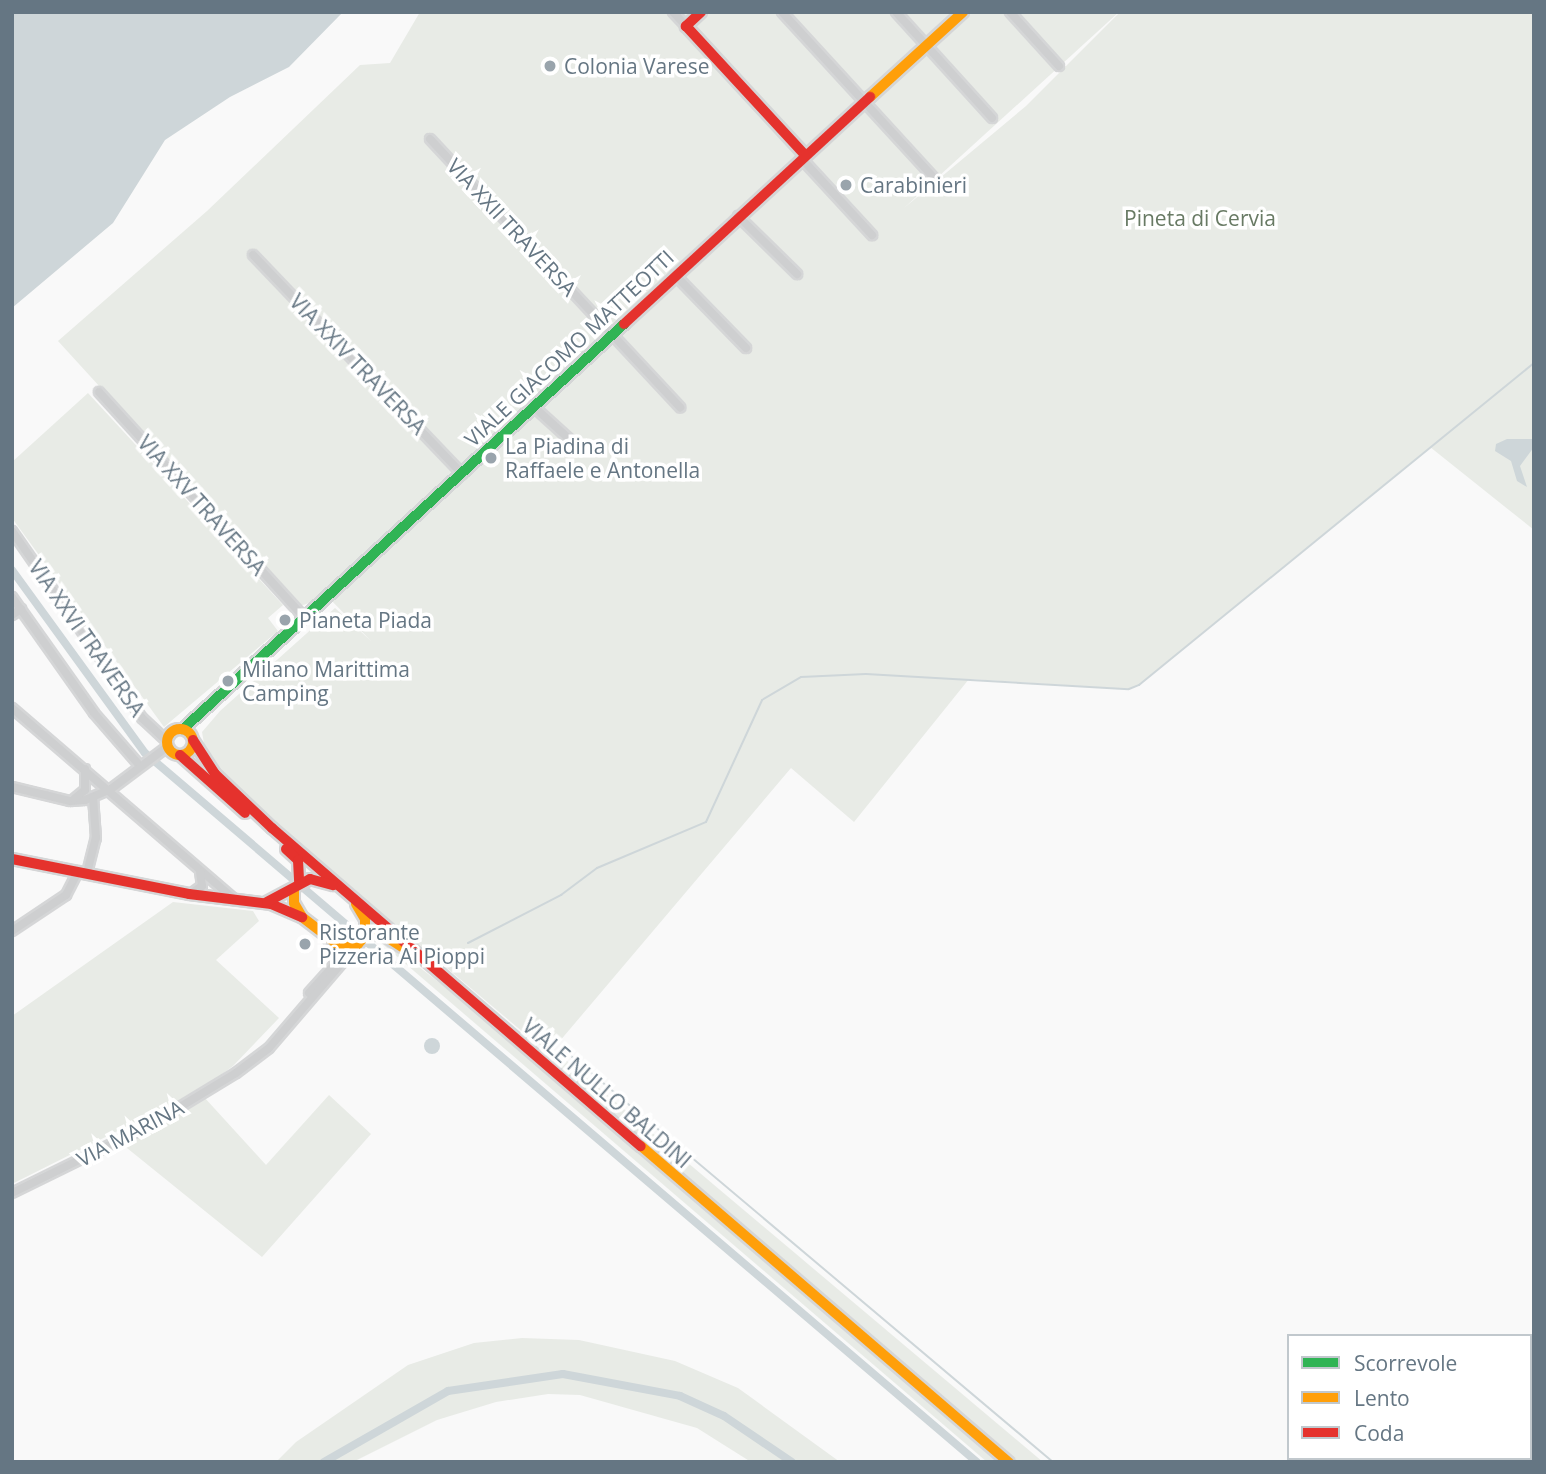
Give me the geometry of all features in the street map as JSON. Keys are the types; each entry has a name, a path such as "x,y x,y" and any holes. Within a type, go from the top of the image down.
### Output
{"street":[{"path":"673,12 872,235"},
{"path":"686,26 701,12"},
{"path":"782,12 936,180"},
{"path":"896,12 992,118"},
{"name":"VIALE GIACOMO MATTEOTTI","path":"188,734 202,713 962,12"},
{"path":"1010,12 1059,66"},
{"name":"VIA XXII TRAVERSA","path":"430,139 680,407"},
{"path":"738,216 797,275"},
{"name":"VIA XXIV TRAVERSA","path":"253,255 462,474"},
{"path":"675,275 746,348"},
{"name":"VIA XXV TRAVERSA","path":"99,392 305,618"},
{"path":"534,407 577,446"},
{"name":"VIA XXVI TRAVERSA","path":"12,531 164,746"},
{"path":"12,597 94,713 141,765"},
{"path":"12,615 21,609"},
{"path":"12,708 111,789 237,902"},
{"path":"12,787 70,801 93,797 111,789 164,746 174,730 188,734 191,749 180,755"},
{"name":"VIALE NULLO BALDINI","path":"188,734 215,774 346,892 1009,1462"},
{"path":"164,746 180,755 290,852 300,867 294,903 302,917"},
{"path":"70,801 85,790 85,769"},
{"path":"12,931 66,895 82,872 96,838 93,797"},
{"path":"12,859 189,894 237,902 264,903 302,917 327,938 342,945 387,936 478,1008"},
{"path":"189,894 202,886 198,869"},
{"path":"264,903 316,879 346,892 363,915 362,940"},
{"name":"VIA MARINA","path":"245,1067 334,965 335,955 327,938"},
{"name":"VIA MARINA","path":"12,1193 152,1124 245,1067 269,1048 362,940"}],"green space":[{"name":"Pineta di Cervia","path":"420,12 1119,12 904,208 1026,106 1120,12 1534,12 1534,530 1430,447 1139,685 1129,689 969,679 854,822 791,768 559,1042 550,1049 536,1043 227,783 206,755 202,732 220,711 335,608 371,641 328,597 300,606 58,341 207,211 360,65 390,63"},
{"path":"88,393 283,605 268,618 278,631 164,727 12,518 12,462"},
{"path":"173,902 253,911 259,921 216,960 279,1018 233,1066 205,1087 12,1184 12,1016"},
{"path":"382,938 464,1002 1003,1462 987,1462 379,941"},
{"path":"544,1055 567,1061 1043,1462 1015,1462 542,1059"},
{"path":"329,1095 371,1134 262,1257 122,1144 204,1097 266,1165"},
{"path":"522,1338 579,1340 675,1361 738,1388 840,1462 751,1462 697,1428 580,1395 548,1394 496,1402 437,1420 353,1462 276,1462 296,1442 408,1365 474,1343"},
{"path":"1534,1392 1534,1462 1487,1462 1532,1460"}],"shaded area":[{"path":"12,12 343,12 289,67 230,97 165,140 113,223 12,308"},
{"path":"1507,439 1534,439 1534,447 1520,466 1527,487 1517,481 1511,461 1495,451 1496,444"},
{"path":"432,1038 440,1046 432,1054 424,1046"}],"waterway":[{"path":"468,943 561,895 597,868 706,822 762,700 801,677 866,674 1129,689 1139,685 1534,363"},
{"path":"12,570 145,753 977,1462"},
{"path":"564,1050 1053,1462"},
{"path":"324,1462 448,1391 563,1374 680,1396 724,1416 792,1462"}],"traffic: fast":[{"path":"183,729 624,324"}],"traffic: slow":[{"path":"870,97 963,12"},
{"path":"180,729 189,733 193,742 189,751 180,755 171,751 167,742 171,733 180,729"},
{"path":"294,889 294,903 302,917 337,944 358,944 365,936 382,934 402,947"},
{"path":"356,904 365,919 365,936"},
{"path":"641,1146 1009,1462"}],"traffic: jam":[{"path":"701,12 686,26 805,155"},
{"path":"624,324 870,97"},
{"path":"193,740 215,774 272,828 641,1146"},
{"path":"180,755 245,813"},
{"path":"286,849 298,860 299,882"},
{"path":"12,859 189,894 271,904 302,917"},
{"path":"267,902 310,879 333,885"}],"place":[{"name":"Colonia Varese","path":"550,66"},
{"name":"Carabinieri","path":"846,185"},
{"name":"La Piadina di Raffaele e Antonella","path":"491,458"},
{"name":"Pianeta Piada","path":"285,620"},
{"name":"Milano Marittima Camping","path":"228,681"},
{"name":"Ristorante Pizzeria Ai Pioppi","path":"305,944"}]}
